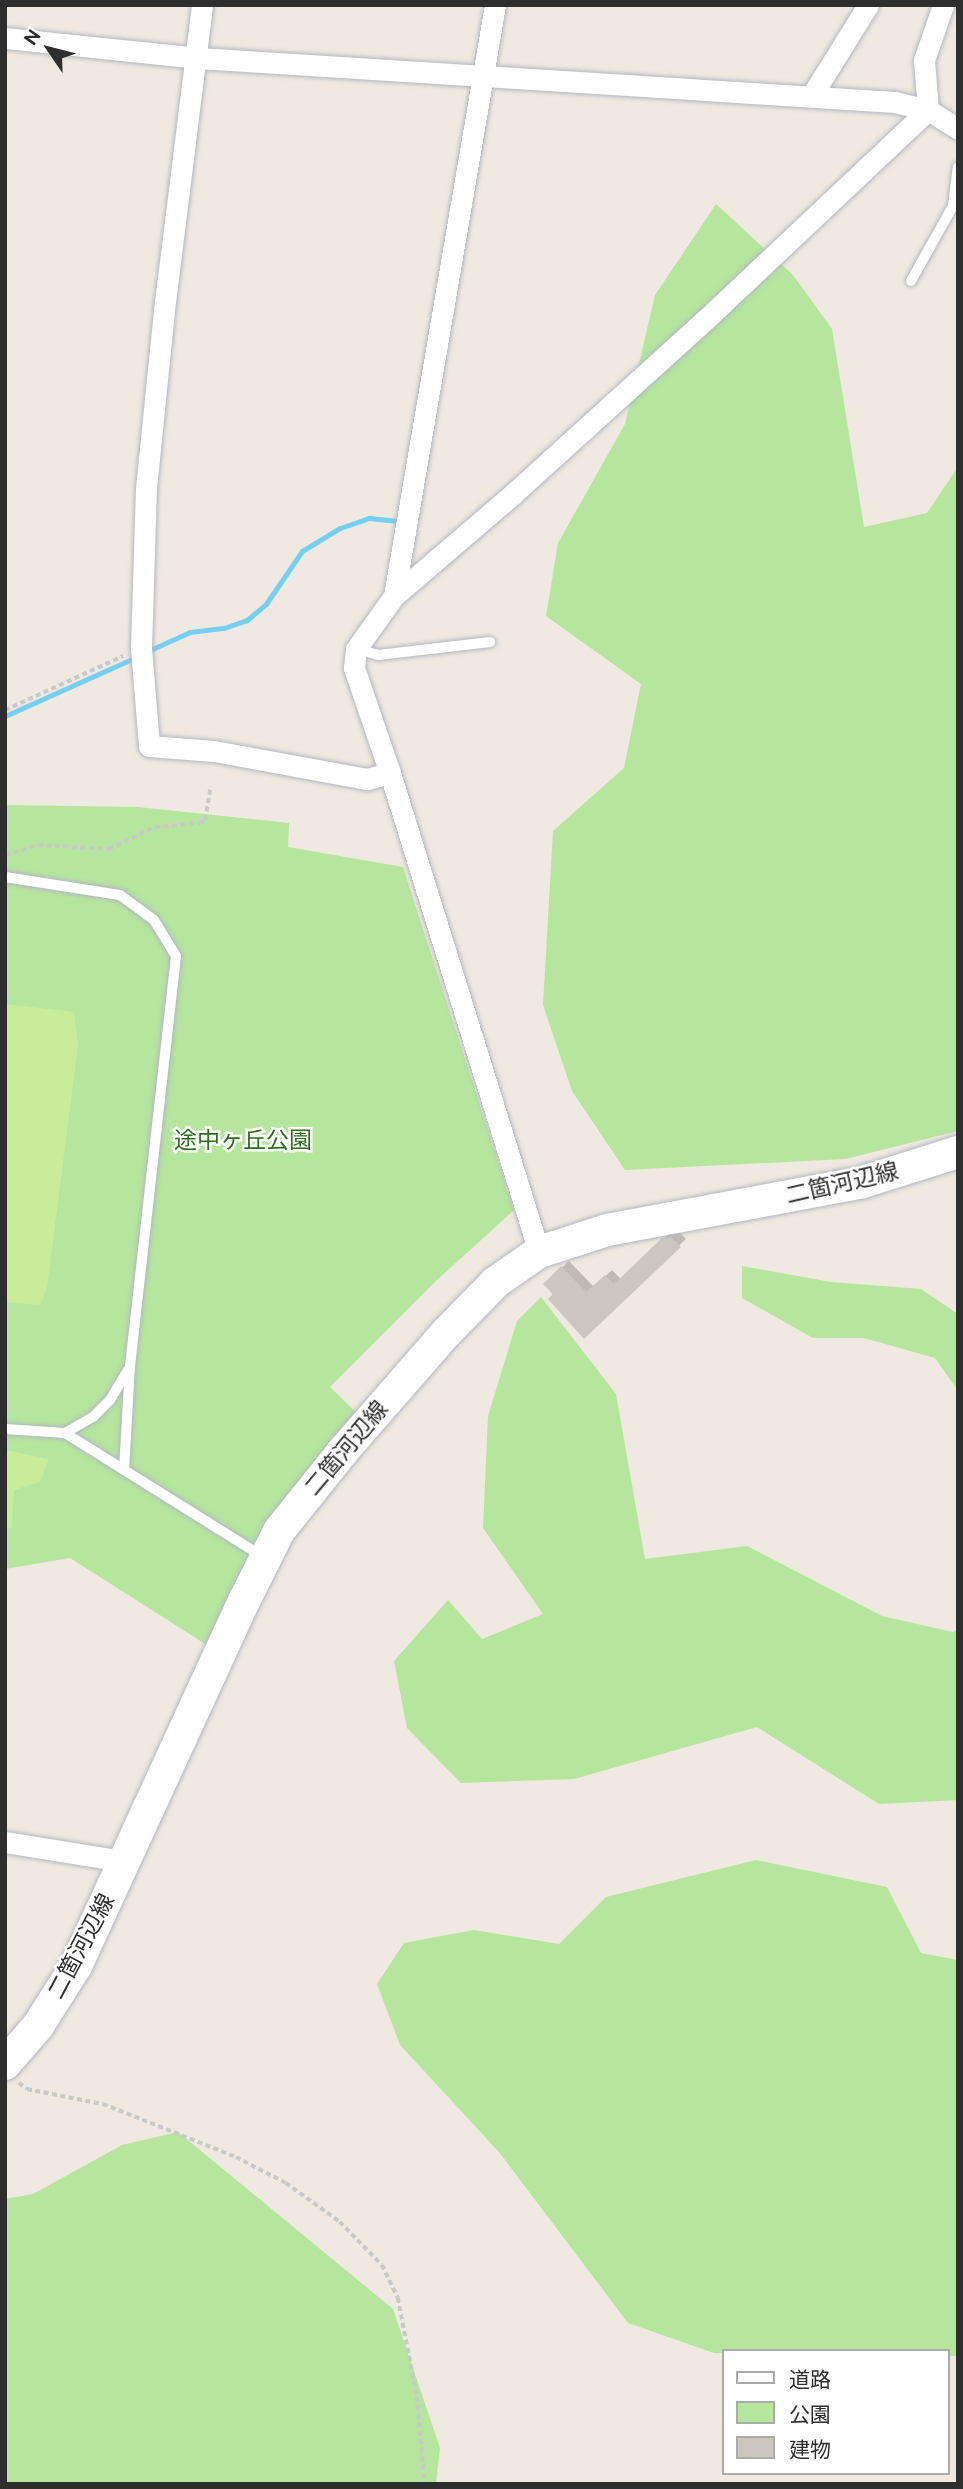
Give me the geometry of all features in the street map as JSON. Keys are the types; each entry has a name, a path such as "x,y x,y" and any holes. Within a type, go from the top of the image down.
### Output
{"main road":[{"name":"二箇河辺線","path":"11,2073 76,1966 265,1557 305,1497 446,1333 496,1282 539,1252 607,1230 863,1182 958,1152"}],"street":[{"path":"202,5 198,58 165,301 146,488 141,648 149,746 214,751 367,779 390,772"},
{"path":"394,597 495,5"},
{"path":"811,95 868,5"},
{"path":"928,110 924,60 943,5"},
{"path":"5,38 198,58 895,102 928,110 958,129"},
{"path":"539,1252 390,772 354,668 356,649 394,597 513,494 704,321 928,110"},
{"path":"5,1842 124,1861"}],"lane":[{"path":"911,281 953,206 958,167"},
{"path":"356,649 378,655 490,642"},
{"path":"5,877 120,895 154,920 176,956 130,1366 124,1470"},
{"path":"65,1433 93,1417 110,1400 130,1366"},
{"path":"5,1429 65,1433 265,1557"}],"path":[{"path":"5,710 141,648"},
{"path":"5,855 38,845 109,849 155,827 200,823 205,820 210,787"},
{"path":"11,2073 27,2089 103,2104 236,2157 286,2183 340,2222 382,2265 398,2298 417,2397 425,2484"}],"green space":[{"path":"716,204 793,275 832,329 864,527 927,513 958,467 958,1131 845,1159 625,1170 572,1091 543,1005 553,831 624,768 641,684 546,616 558,543 625,424 655,295"},
{"name":"途中ヶ丘公園","path":"5,805 138,807 289,823 288,847 403,867 514,1210 437,1280 330,1387 359,1415 210,1647 70,1558 5,1569"},
{"path":"5,1004 74,1012 78,1045 47,1288 40,1305 5,1302"},
{"path":"742,1266 831,1282 921,1289 958,1314 958,1391 935,1358 864,1338 813,1338 742,1298"},
{"path":"541,1297 616,1394 645,1559 747,1546 882,1616 953,1632 958,1630 958,1800 879,1804 757,1727 574,1779 461,1783 407,1728 394,1661 448,1600 482,1639 543,1614 483,1528 488,1416 517,1321"},
{"path":"5,1450 49,1459 40,1482 14,1490 12,1528 5,1529"},
{"path":"756,1860 887,1887 921,1953 958,1960 958,2356 949,2356 949,2349 722,2349 722,2353 714,2353 628,2323 499,2152 400,2045 377,1984 404,1943 474,1930 559,1944 606,1897"},
{"path":"178,2132 393,2309 440,2448 436,2484 5,2484 5,2199 33,2194 122,2145"}],"building":[{"path":"671,1237 681,1247 584,1339 548,1299 553,1294 543,1284 561,1266 586,1292 605,1275 614,1284 662,1238"}],"waterway":[{"path":"148,651 190,632 224,628 247,620 266,604 302,551 340,528 369,518 400,521"},
{"path":"5,716 136,657"}]}
